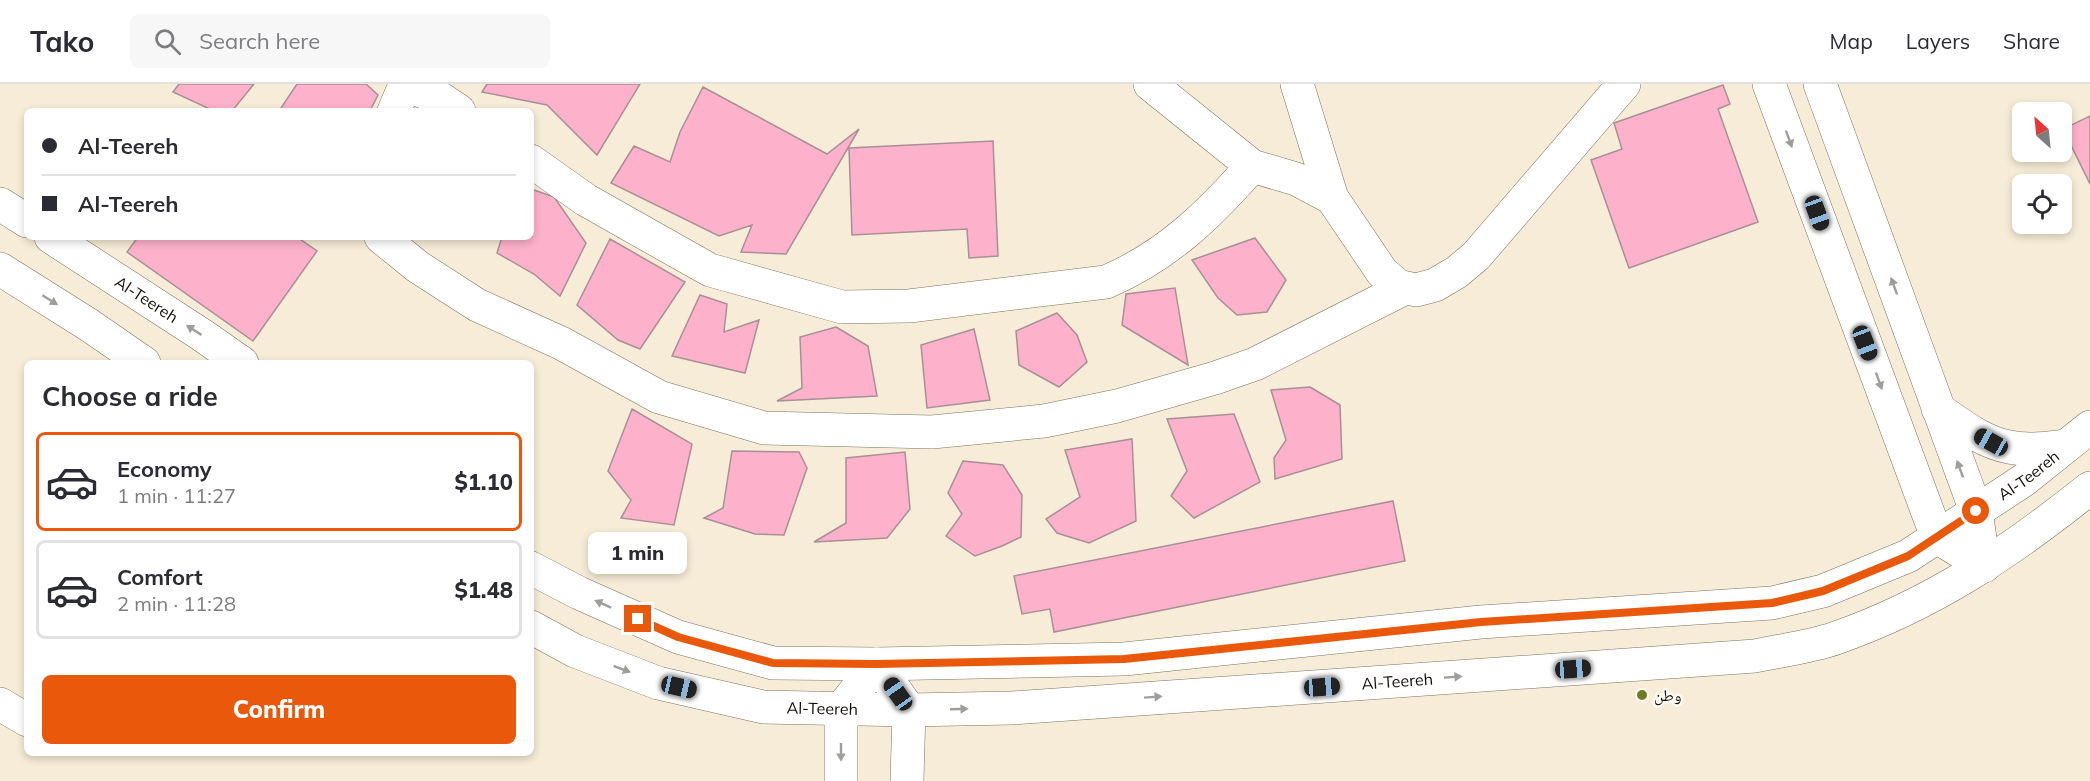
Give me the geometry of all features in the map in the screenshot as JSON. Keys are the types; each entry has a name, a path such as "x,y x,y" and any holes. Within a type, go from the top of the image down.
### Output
{"street":[{"path":"1150,84 1252,166 1296,179 1332,198"},
{"path":"1297,84 1332,198 1382,272 1398,286 1416,290 1435,285 1457,272 1476,256 1624,84"},
{"path":"1769,84 1937,537 1984,566"},
{"path":"1820,84 1976,511 1984,566"},
{"path":"401,93 441,99 454,108"},
{"path":"534,163 586,200 710,270 842,307 909,306 1106,282 1134,270 1160,253 1213,210 1252,166"},
{"path":"0,204 24,219"},
{"name":"Al-Teereh","path":"56,240 238,360"},
{"path":"385,240 418,267 477,305 561,343 659,397 764,428 932,432 1044,422 1107,408 1215,378 1255,364 1405,288"},
{"path":"0,269 140,360"},
{"path":"1938,409 1991,442 2010,448 2035,449 2078,436"},
{"name":"Al-Teereh","path":"534,570 579,593 678,637 773,663 877,664 1124,659 1481,622 1772,603 1823,591 1908,556 2024,480 2078,436"},
{"name":"Al-Teereh","path":"534,629 575,651 658,683 763,707 841,709 1012,708 1755,656 1834,639 1920,603 1984,566 2090,488"},
{"path":"841,781 841,709 877,664 909,710 907,781"},
{"path":"0,704 24,718"}],"building":[{"path":"179,84 254,84 234,108 208,108 173,92"},
{"path":"297,84 366,84 378,95 372,108 281,108"},
{"path":"487,84 640,84 597,155 547,105 482,92"},
{"path":"1723,85 1730,104 1718,109 1758,222 1629,268 1591,160 1622,149 1614,123"},
{"path":"703,87 827,154 859,129 786,254 741,252 752,225 719,236 611,183 634,146 670,162 680,132"},
{"path":"2090,116 2090,184 2072,147 2072,125"},
{"path":"993,141 998,256 969,258 967,229 852,235 849,148"},
{"path":"534,190 554,197 586,243 560,296 534,274 497,253 501,240 534,240"},
{"path":"1255,238 1286,280 1267,312 1237,315 1218,298 1192,260"},
{"path":"610,239 685,282 640,349 618,340 577,305"},
{"path":"136,240 301,240 317,251 253,341 127,252"},
{"path":"1175,288 1188,365 1122,325 1126,294"},
{"path":"700,295 727,304 724,332 759,320 745,373 672,356"},
{"path":"1057,313 1077,335 1087,362 1059,387 1019,365 1016,331"},
{"path":"836,327 868,346 877,396 777,401 802,388 800,337"},
{"path":"974,329 990,400 927,408 921,345"},
{"path":"1310,387 1340,405 1342,459 1275,479 1274,458 1286,440 1271,390"},
{"path":"632,409 692,444 674,525 621,518 631,500 608,471"},
{"path":"1234,414 1260,482 1194,518 1171,496 1187,471 1167,419"},
{"path":"1132,439 1136,521 1089,543 1057,533 1046,519 1080,497 1065,450"},
{"path":"732,451 799,452 807,468 784,535 755,534 704,518 723,508"},
{"path":"905,452 910,509 887,538 814,542 846,523 846,458"},
{"path":"963,461 1003,465 1022,495 1021,537 975,556 946,536 962,514 948,493"},
{"path":"1393,501 1405,561 1054,632 1050,609 1022,614 1014,576"}],"place":[{"name":"وطن","path":"1642,695"}],"route":[{"path":"638,619 678,637 773,663 877,664 1124,659 1481,622 1772,603 1823,591 1908,556 1976,511"}]}
